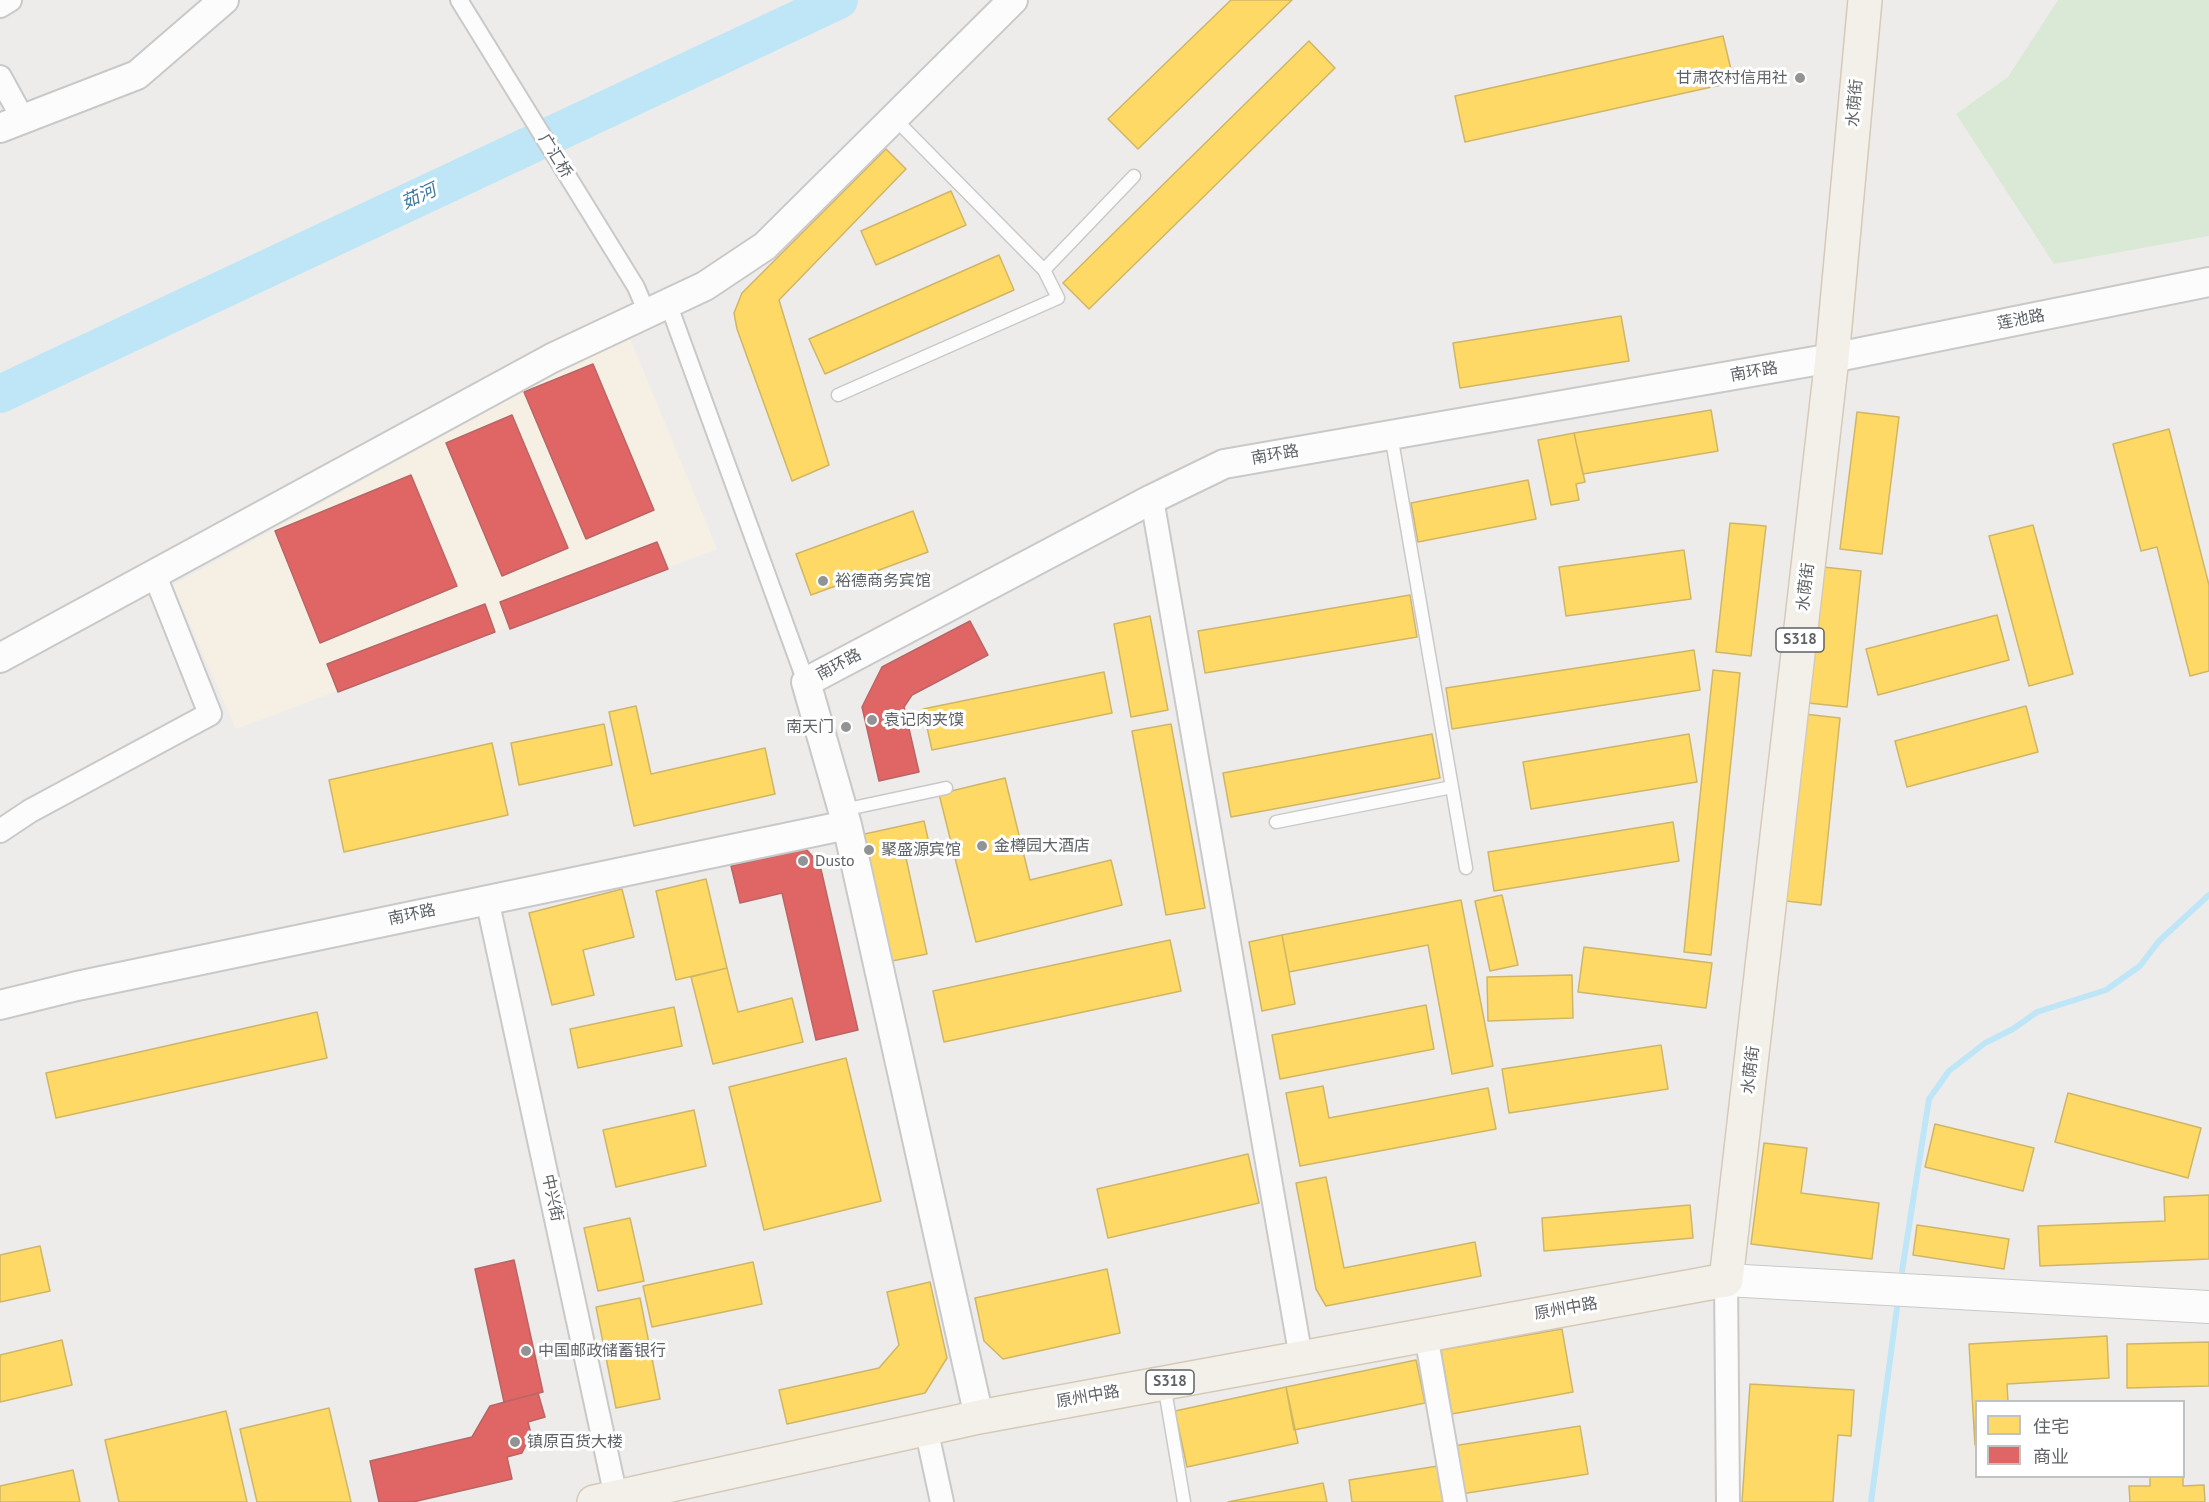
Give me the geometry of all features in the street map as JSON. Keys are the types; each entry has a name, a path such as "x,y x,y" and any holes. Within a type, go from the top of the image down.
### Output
{"main road":[{"name":"水荫街","path":"1726,1280 1832,358 1865,0"},
{"path":"1726,1280 2209,1307"},
{"name":"原州中路","path":"605,1499 979,1417 1726,1280"}],"street":[{"path":"0,6 10,0"},
{"path":"0,77 11,124 137,75 224,0"},
{"name":"广汇桥","path":"459,0 636,287 657,308 806,682"},
{"path":"0,658 552,358 705,285 765,246 1013,0"},
{"name":"莲池路","path":"1832,358 2209,282"},
{"name":"南环路","path":"0,1005 76,986 487,899 845,818 806,682 1152,499 1224,464 1832,358"},
{"path":"1152,499 1301,1358"},
{"path":"0,831 30,811 210,714 154,573"},
{"path":"845,818 979,1417"},
{"name":"中兴街","path":"487,899 605,1499"},
{"path":"1726,1280 1728,1502"},
{"path":"1426,1335 1455,1502"},
{"path":"926,1428 942,1502"}],"lane":[{"path":"838,395 1058,298 1044,270 894,118"},
{"path":"1044,270 1134,176"},
{"path":"1391,435 1466,868"},
{"path":"1276,822 1452,787"},
{"path":"845,818 946,788"},
{"path":"1164,1383 1184,1502"}],"shaded area":[{"path":"628,334 717,549 236,729 173,585"}],"green space":[{"path":"2058,0 2209,0 2209,236 2054,264 1956,114 2008,77"}],"building: 住宅":[{"path":"1231,0 1292,0 1138,149 1108,119"},
{"path":"1723,36 1734,82 1465,142 1455,96"},
{"path":"1309,41 1335,68 1089,309 1063,283"},
{"path":"886,149 906,169 779,300 829,465 792,481 737,329 734,313 742,293"},
{"path":"951,191 966,225 876,265 861,231"},
{"path":"999,255 1014,290 825,374 809,339"},
{"path":"1621,316 1629,361 1460,388 1453,343"},
{"path":"1711,410 1718,451 1583,474 1574,433"},
{"path":"1857,412 1899,417 1882,554 1840,549"},
{"path":"2169,429 2209,585 2209,671 2190,676 2157,547 2141,551 2113,444"},
{"path":"1574,433 1585,482 1576,484 1579,500 1551,505 1538,440"},
{"path":"1528,480 1536,519 1418,542 1411,503"},
{"path":"913,511 928,552 811,595 796,554"},
{"path":"1730,523 1766,526 1751,656 1716,652"},
{"path":"2033,525 2073,674 2029,686 1989,536"},
{"path":"1684,550 1691,599 1566,616 1559,567"},
{"path":"1823,567 1861,571 1847,707 1808,703"},
{"path":"1410,595 1417,637 1205,673 1198,631"},
{"path":"1997,615 2009,660 1878,695 1866,649"},
{"path":"1150,616 1168,710 1131,717 1114,624"},
{"path":"1694,650 1700,690 1452,729 1446,688"},
{"path":"1713,670 1740,673 1711,955 1684,952"},
{"path":"1104,672 1112,713 932,750 923,709"},
{"path":"636,706 651,774 765,748 775,794 634,826 609,712"},
{"path":"2026,706 2038,752 1907,787 1895,741"},
{"path":"1804,714 1840,718 1821,905 1786,901"},
{"path":"604,724 612,765 519,785 511,743"},
{"path":"1171,724 1205,908 1166,915 1132,731"},
{"path":"1432,734 1440,778 1231,817 1223,773"},
{"path":"1689,734 1697,782 1531,809 1523,762"},
{"path":"492,743 508,815 344,852 329,780"},
{"path":"1005,778 1030,880 1111,860 1122,905 976,942 939,794"},
{"path":"924,821 931,852 906,858 927,954 887,962 860,835"},
{"path":"1673,822 1679,861 1494,891 1488,852"},
{"path":"706,879 727,968 676,980 656,891"},
{"path":"622,889 634,937 583,950 594,995 552,1005 529,913"},
{"path":"1502,895 1518,965 1490,971 1475,901"},
{"path":"1461,900 1493,1066 1452,1074 1428,945 1289,972 1282,935"},
{"path":"1282,935 1295,1004 1262,1011 1249,942"},
{"path":"1170,940 1181,991 944,1042 933,991"},
{"path":"1584,947 1712,963 1706,1008 1578,992"},
{"path":"727,968 738,1012 792,998 803,1042 713,1064 691,977"},
{"path":"1572,975 1573,1018 1488,1021 1487,977"},
{"path":"1426,1005 1434,1049 1280,1079 1272,1035"},
{"path":"674,1007 682,1046 578,1068 570,1029"},
{"path":"317,1012 327,1058 56,1118 46,1073"},
{"path":"1661,1045 1668,1089 1509,1113 1502,1069"},
{"path":"846,1058 881,1201 764,1230 729,1087"},
{"path":"1323,1086 1329,1118 1488,1088 1496,1129 1300,1166 1286,1093"},
{"path":"2068,1093 2201,1128 2188,1178 2055,1142"},
{"path":"694,1110 706,1166 616,1187 603,1130"},
{"path":"1935,1124 2034,1148 2023,1191 1925,1167"},
{"path":"1764,1143 1807,1148 1801,1193 1879,1203 1872,1259 1751,1244"},
{"path":"1248,1154 1259,1203 1108,1238 1097,1189"},
{"path":"1326,1177 1344,1268 1475,1242 1481,1276 1326,1306 1316,1289 1296,1183"},
{"path":"2209,1195 2209,1259 2040,1266 2038,1226 2165,1221 2164,1197"},
{"path":"1690,1205 1693,1238 1544,1251 1542,1218"},
{"path":"630,1218 644,1281 598,1291 584,1228"},
{"path":"1917,1225 2009,1239 2004,1269 1913,1255"},
{"path":"40,1246 50,1291 0,1302 0,1255"},
{"path":"753,1262 762,1304 652,1327 643,1286"},
{"path":"1107,1269 1120,1333 1003,1359 984,1341 975,1298"},
{"path":"930,1282 947,1358 925,1393 787,1424 779,1390 879,1368 899,1345 887,1292"},
{"path":"640,1298 660,1399 616,1408 596,1307"},
{"path":"1562,1329 1573,1392 1452,1414 1441,1350"},
{"path":"2107,1336 2109,1378 2007,1384 2008,1400 1975,1400 1975,1445 1969,1344"},
{"path":"62,1340 72,1385 0,1402 0,1355"},
{"path":"2209,1342 2209,1386 2127,1388 2127,1344"},
{"path":"1416,1360 1425,1403 1294,1430 1286,1387"},
{"path":"1750,1384 1854,1390 1851,1436 1838,1435 1833,1502 1742,1502"},
{"path":"1286,1387 1298,1443 1187,1467 1175,1411"},
{"path":"329,1408 351,1502 257,1502 240,1429"},
{"path":"226,1411 247,1502 119,1502 105,1440"},
{"path":"1580,1426 1588,1474 1461,1494 1453,1446"},
{"path":"1438,1466 1444,1502 1352,1502 1349,1480"},
{"path":"73,1470 80,1502 0,1502 0,1486"},
{"path":"2150,1478 2183,1478 2183,1486 2204,1485 2205,1502 2130,1502 2129,1486 2150,1486"},
{"path":"1323,1483 1327,1502 1228,1502"}],"building: 商业":[{"path":"593,364 654,510 586,539 524,392"},
{"path":"512,415 568,548 502,576 446,443"},
{"path":"411,475 457,586 320,643 275,531"},
{"path":"657,542 668,569 510,629 500,602"},
{"path":"485,604 495,632 338,692 327,664"},
{"path":"970,621 988,655 912,695 904,707 919,772 879,781 862,707 882,667"},
{"path":"806,849 820,865 858,1030 816,1040 782,893 740,903 731,866"},
{"path":"514,1260 543,1392 504,1402 475,1269"},
{"path":"538,1393 545,1417 528,1422 531,1434 522,1453 507,1457 512,1479 413,1502 379,1502 370,1461 472,1437 490,1406"}],"waterway":[{"name":"茹河","path":"0,394 839,0"},
{"path":"1902,1271 1929,1099 1949,1071 1985,1043 2013,1029 2037,1012 2106,990 2140,966 2159,941 2209,895"},
{"path":"1871,1502 1897,1308"}],"place":[{"name":"甘肃农村信用社","path":"1800,78"},
{"name":"裕德商务宾馆","path":"823,581"},
{"name":"袁记肉夹馍","path":"872,720"},
{"name":"南天门","path":"846,727"},
{"name":"金樽园大酒店","path":"982,846"},
{"name":"聚盛源宾馆","path":"869,850"},
{"name":"Dusto","path":"803,861"},
{"name":"中国邮政储蓄银行","path":"526,1351"},
{"name":"镇原百货大楼","path":"515,1442"}]}
